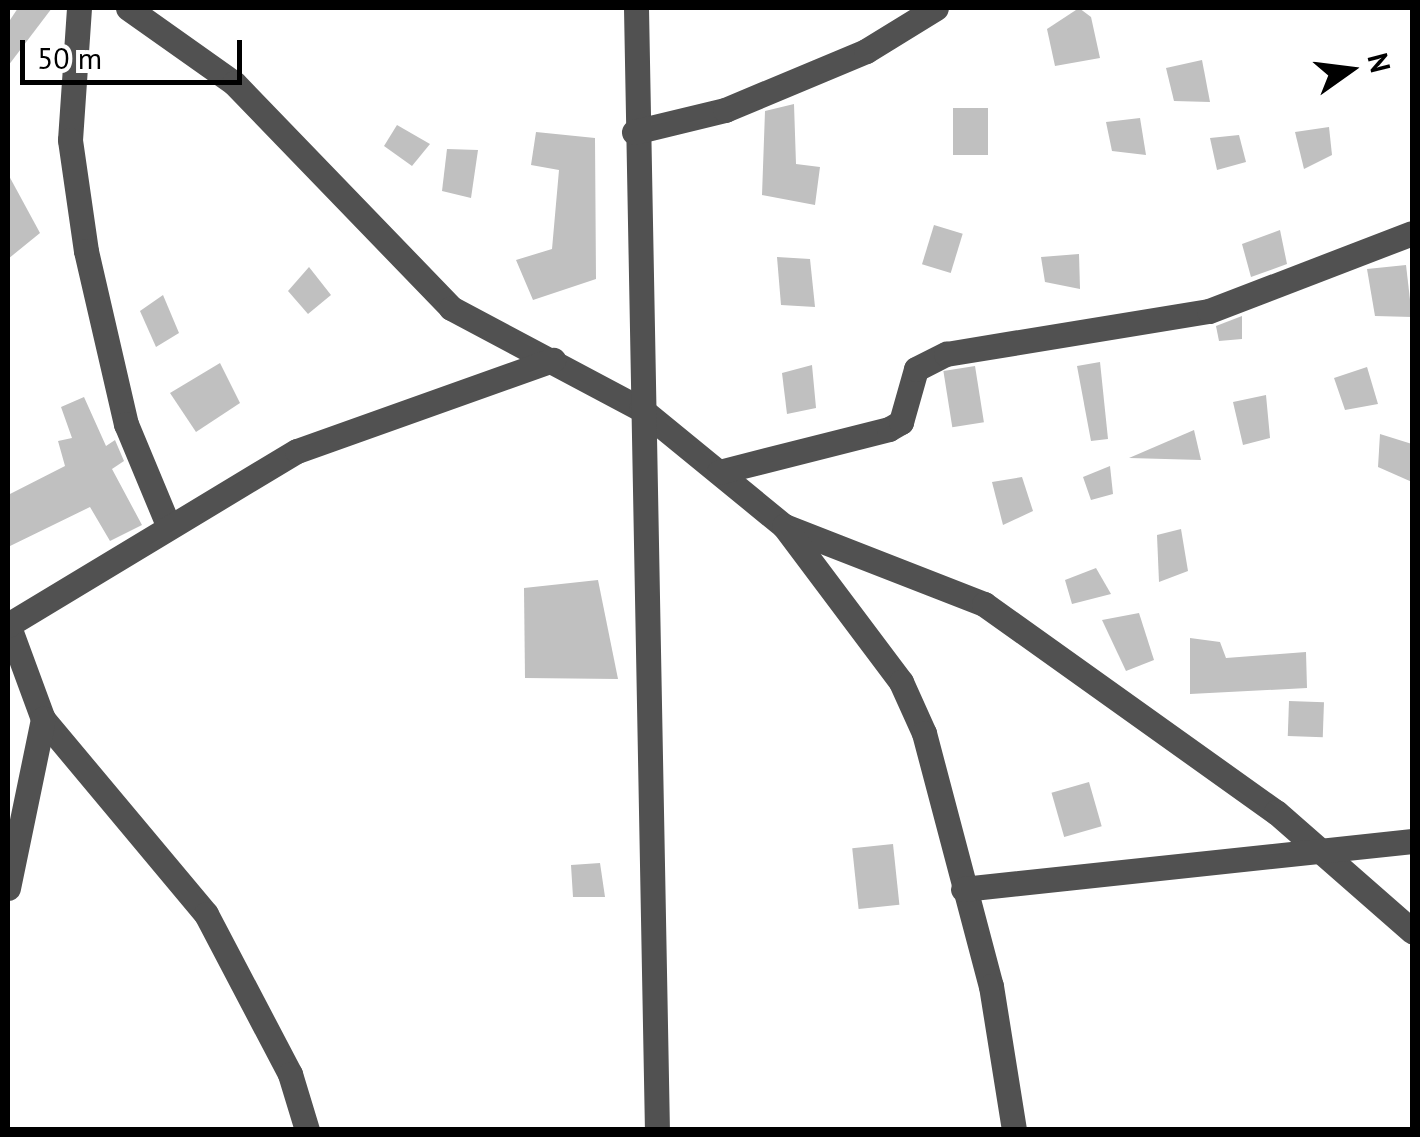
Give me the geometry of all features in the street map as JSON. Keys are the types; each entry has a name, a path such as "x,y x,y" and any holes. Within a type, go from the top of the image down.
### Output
{"street":[{"path":"79,8 70,140 86,252 126,424 168,526"},
{"path":"128,8 234,83 451,308 641,409 784,526 901,682 924,733 991,986 1014,1130"},
{"path":"636,8 634,132 657,1130"},
{"path":"634,132 725,110 866,50 936,8"},
{"path":"718,472 889,429 901,422 916,369 946,354 1210,311 1412,233"},
{"path":"307,1130 290,1074 206,914 42,719 8,625 296,451 553,360"},
{"path":"784,526 984,604 1323,852 1412,930"},
{"path":"8,888 42,719"},
{"path":"963,888 1412,841"}],"building":[{"path":"18,8 52,8 8,66 8,23"},
{"path":"1079,8 1091,17 1100,58 1055,66 1047,29"},
{"path":"1202,60 1210,102 1174,101 1166,68"},
{"path":"794,104 796,164 820,167 815,205 762,195 765,111"},
{"path":"953,108 988,108 988,155 953,155"},
{"path":"1140,118 1146,155 1112,151 1106,122"},
{"path":"397,125 430,144 412,166 384,146"},
{"path":"1329,127 1332,155 1304,169 1295,132"},
{"path":"536,132 595,138 596,279 533,300 516,260 552,249 559,170 531,165"},
{"path":"1239,135 1246,162 1217,170 1210,138"},
{"path":"447,149 478,150 471,198 442,191"},
{"path":"8,174 40,233 8,259"},
{"path":"934,225 963,234 951,273 922,264"},
{"path":"1280,230 1287,264 1251,277 1242,244"},
{"path":"1079,254 1080,289 1045,282 1041,257"},
{"path":"777,257 810,259 815,307 781,305"},
{"path":"1406,265 1412,317 1375,316 1367,269"},
{"path":"309,267 331,295 308,314 288,291"},
{"path":"163,295 179,333 156,347 140,311"},
{"path":"1242,316 1242,339 1219,341 1216,326"},
{"path":"1100,362 1108,439 1091,441 1077,366"},
{"path":"220,363 240,403 196,432 170,393"},
{"path":"812,365 816,408 787,414 782,373"},
{"path":"975,366 984,422 952,427 943,371"},
{"path":"1367,367 1378,404 1345,410 1334,378"},
{"path":"1266,395 1270,438 1243,445 1233,402"},
{"path":"84,397 106,446 115,440 124,461 112,469 142,525 110,541 90,507 8,547 8,495 65,466 58,441 72,438 61,407"},
{"path":"1194,430 1201,460 1129,458"},
{"path":"1380,434 1412,444 1412,482 1378,467"},
{"path":"1110,466 1113,494 1091,500 1083,477"},
{"path":"1022,477 1033,511 1003,525 992,482"},
{"path":"1181,529 1188,571 1159,582 1157,535"},
{"path":"1096,568 1111,594 1072,604 1065,580"},
{"path":"598,580 618,679 525,678 524,588"},
{"path":"1139,613 1154,660 1126,671 1102,620"},
{"path":"1190,638 1220,642 1226,658 1306,652 1307,688 1190,694"},
{"path":"1289,701 1324,702 1323,737 1288,736"},
{"path":"1089,782 1102,826 1064,837 1052,793"},
{"path":"893,844 899,905 859,909 852,848"},
{"path":"600,863 605,897 573,897 571,865"}]}
